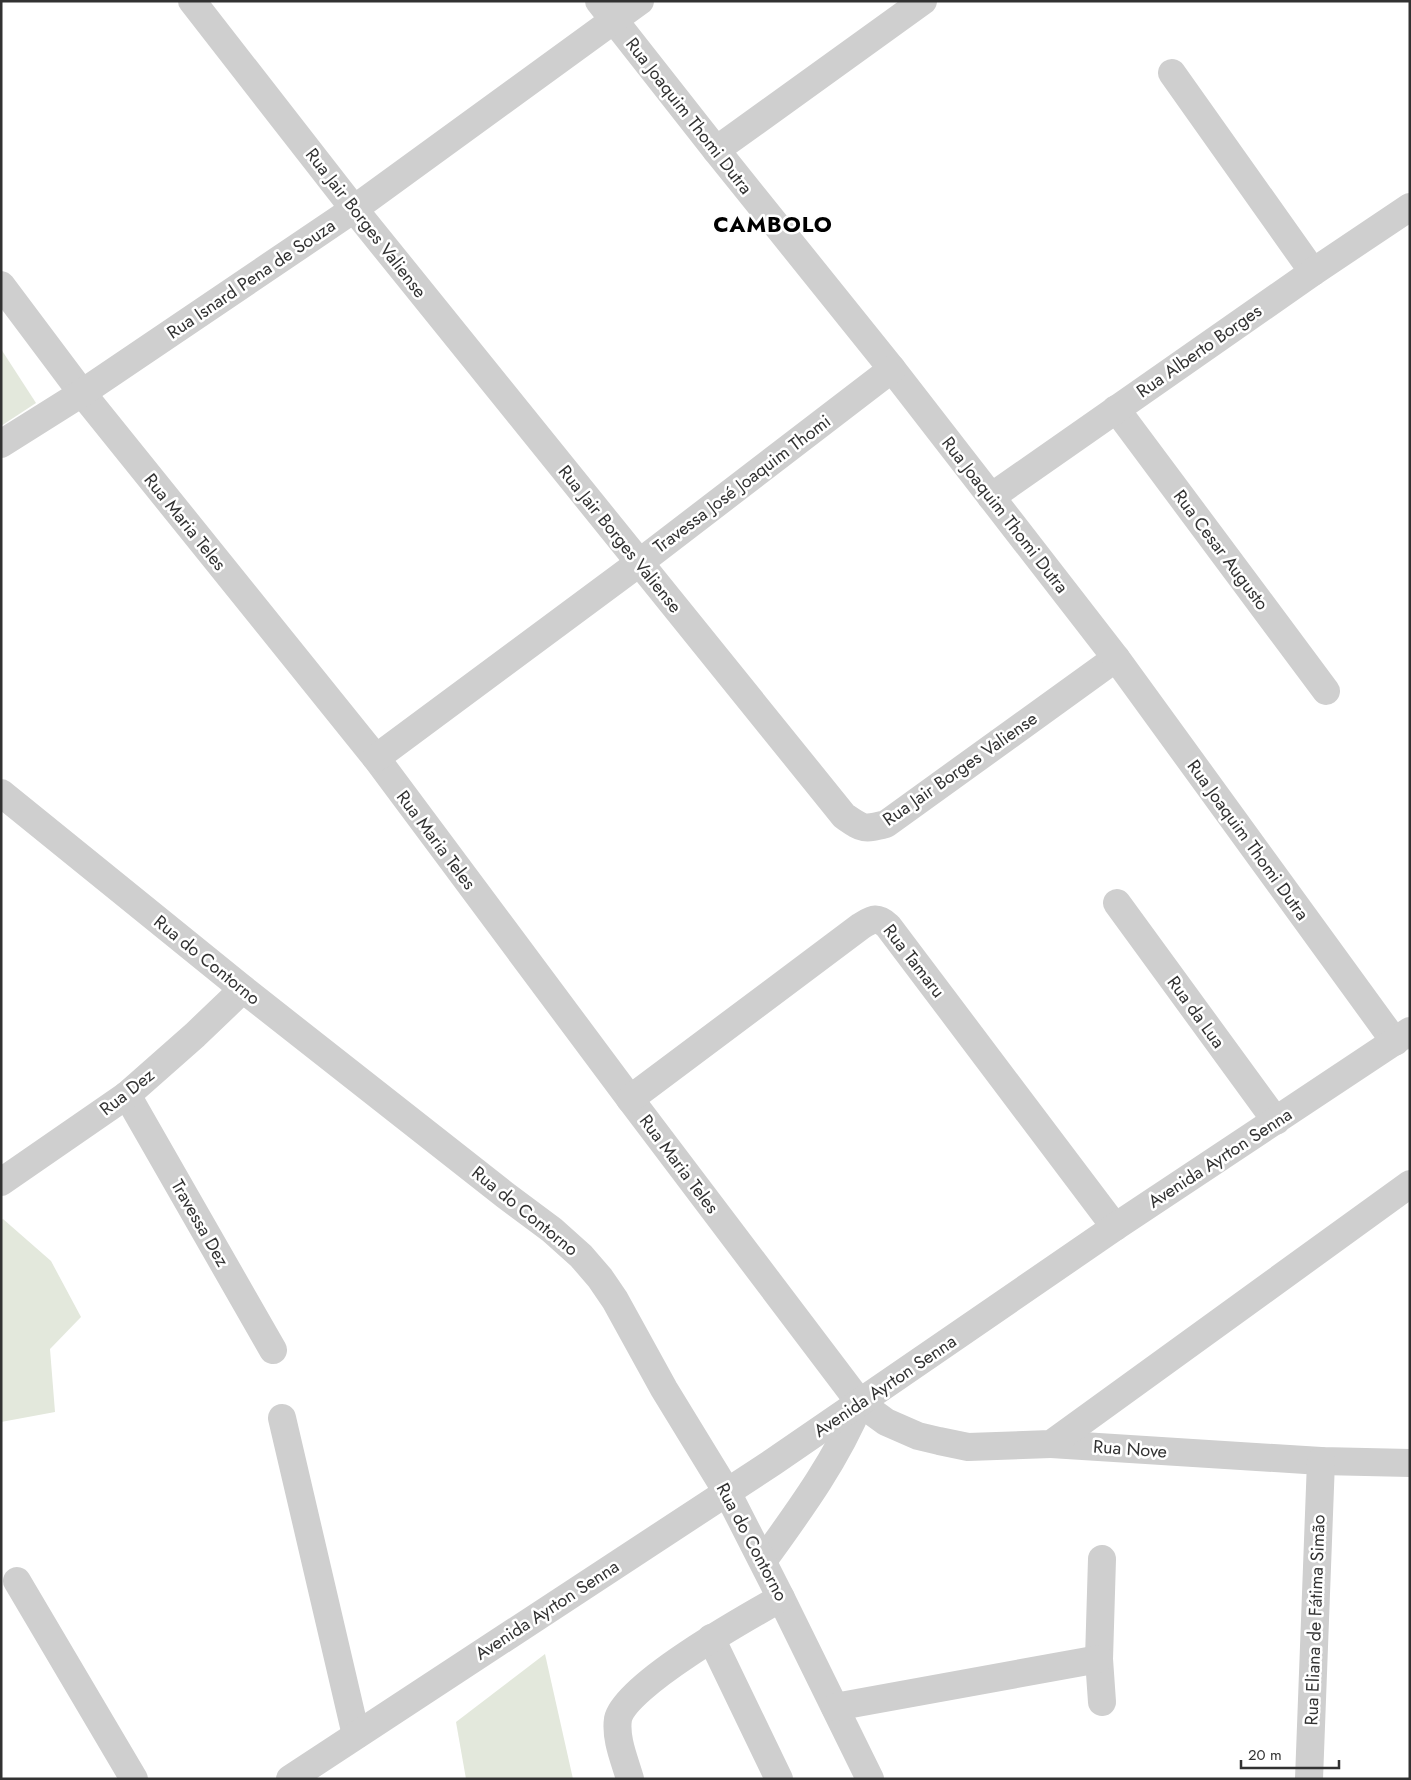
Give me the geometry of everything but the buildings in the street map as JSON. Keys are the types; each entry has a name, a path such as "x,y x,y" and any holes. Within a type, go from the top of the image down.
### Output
{"street":[{"name":"Rua Jair Borges Valiense","path":"192,1 354,209 844,816 861,828 871,828 886,824 1116,658"},
{"name":"Rua Isnard Pena de Souza","path":"1,444 82,393 354,209 606,11 640,1"},
{"path":"716,150 923,1"},
{"name":"Rua Joaquim Thomi Dutra","path":"606,11 892,369 1116,658 1402,1037"},
{"path":"1172,73 1313,272"},
{"name":"Rua Alberto Borges","path":"991,498 1313,272 1410,207"},
{"name":"Rua Maria Teles","path":"1,285 82,393 376,758 630,1099 860,1403"},
{"name":"Travessa José Joaquim Thomi","path":"376,758 639,563 892,369"},
{"name":"Rua Cesar Augusto","path":"1116,409 1326,691"},
{"name":"Rua do Contorno","path":"1,793 243,989 552,1230 581,1256 600,1278 615,1300 664,1389 727,1492 870,1779"},
{"name":"Rua da Lua","path":"1117,903 1276,1121"},
{"name":"Rua Tamaru","path":"630,1099 861,926 871,920 882,920 1115,1227"},
{"name":"Rua Dez","path":"1,1182 127,1096 243,989"},
{"name":"Avenida Ayrton Senna","path":"290,1779 727,1492 860,1403 1115,1227 1402,1037"},
{"name":"Travessa Dez","path":"127,1096 273,1350"},
{"path":"1050,1444 1408,1188"},
{"path":"763,1561 827,1468 841,1445 860,1403"},
{"name":"Rua Nove","path":"860,1403 886,1422 918,1436 968,1447 1050,1444 1321,1461 1410,1463"},
{"path":"282,1418 356,1735"},
{"name":"Rua Eliana de Fátima Simão","path":"1309,1779 1321,1461"},
{"path":"1102,1559 1099,1659 1102,1702"},
{"path":"17,1581 134,1779"},
{"path":"630,1779 618,1736 618,1719 624,1706 636,1694 711,1638 781,1598"},
{"path":"711,1638 779,1779"},
{"path":"834,1707 1099,1659"}],"shaded area":[{"path":"1,349 36,403 1,426"},
{"path":"3,1219 51,1261 81,1317 50,1349 55,1412 1,1422 1,1220"},
{"path":"545,1654 573,1779 466,1779 456,1722"}],"district":[{"name":"CAMBOLO","path":"773,224"}]}
